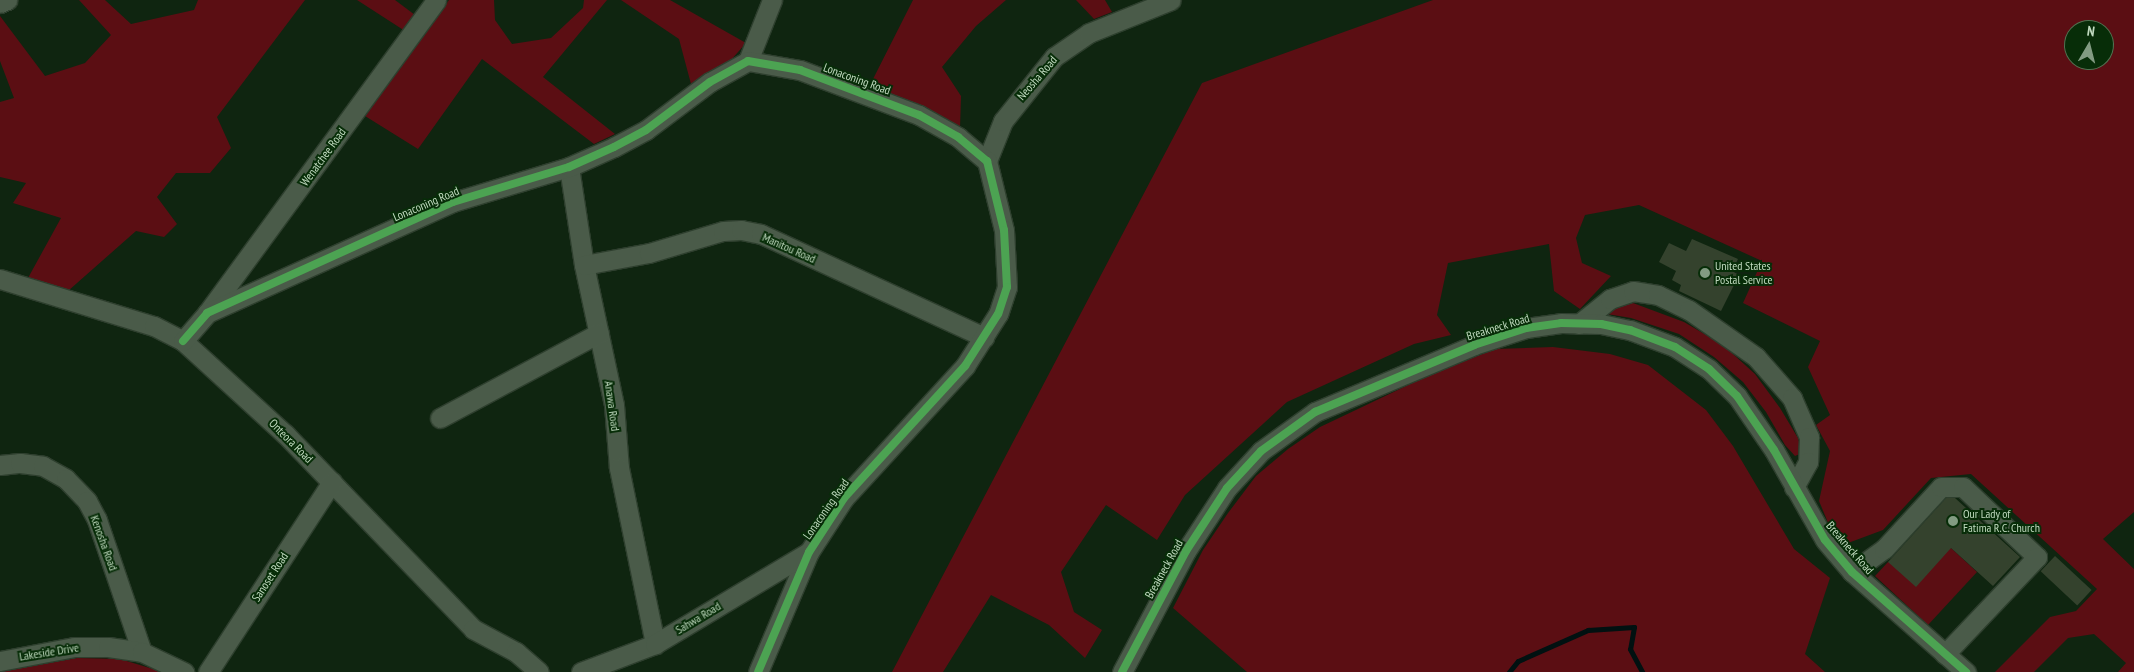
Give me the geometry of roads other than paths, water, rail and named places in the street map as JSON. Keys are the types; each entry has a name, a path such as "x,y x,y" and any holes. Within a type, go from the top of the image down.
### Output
{"street":[{"path":"0,3 7,0"},
{"name":"Wenatchee Road","path":"207,313 436,0"},
{"path":"748,61 772,0"},
{"name":"Neosha Road","path":"987,161 1003,121 1054,57 1089,33 1171,0"},
{"name":"Lonaconing Road","path":"183,340 207,313 453,202 569,167 646,130 710,82 748,61 800,70 919,115 958,137 987,161 1004,230 1007,287 998,314 965,366 844,498 809,552 758,672"},
{"name":"Anawa Road","path":"569,167 584,265 614,406 619,468 655,644"},
{"name":"Manitou Road","path":"584,265 742,230 761,234 984,337"},
{"name":"Onteora Road","path":"0,279 154,326 183,340 285,434 474,628 516,652 539,672"},
{"path":"1579,324 1610,299 1633,291 1658,295 1689,310 1756,357 1792,398 1809,437 1808,462 1794,487"},
{"name":"Breakneck Road","path":"1122,672 1186,551 1227,488 1261,451 1315,412 1474,345 1526,328 1579,324 1601,324 1630,330 1675,347 1709,369 1737,396 1774,450 1824,540 1852,572 1966,672"},
{"path":"440,418 598,333"},
{"name":"Kenosha Road","path":"0,466 20,463 43,466 66,479 87,501 97,520 142,652"},
{"name":"Sanoset Road","path":"208,672 332,482"},
{"path":"1852,572 1884,549 1941,487 1963,486 2037,557 1945,654"},
{"name":"Sahwa Road","path":"581,672 655,644 809,552"},
{"name":"Lakeside Drive","path":"0,661 74,647 142,652 184,672"}],"waterway":[{"path":"1509,672 1518,661 1588,630 1634,627 1630,649 1642,672"}],"place":[{"name":"United States Postal Service","path":"1705,273"},
{"name":"Our Lady of Fatima R.C. Church","path":"1953,521"}]}
